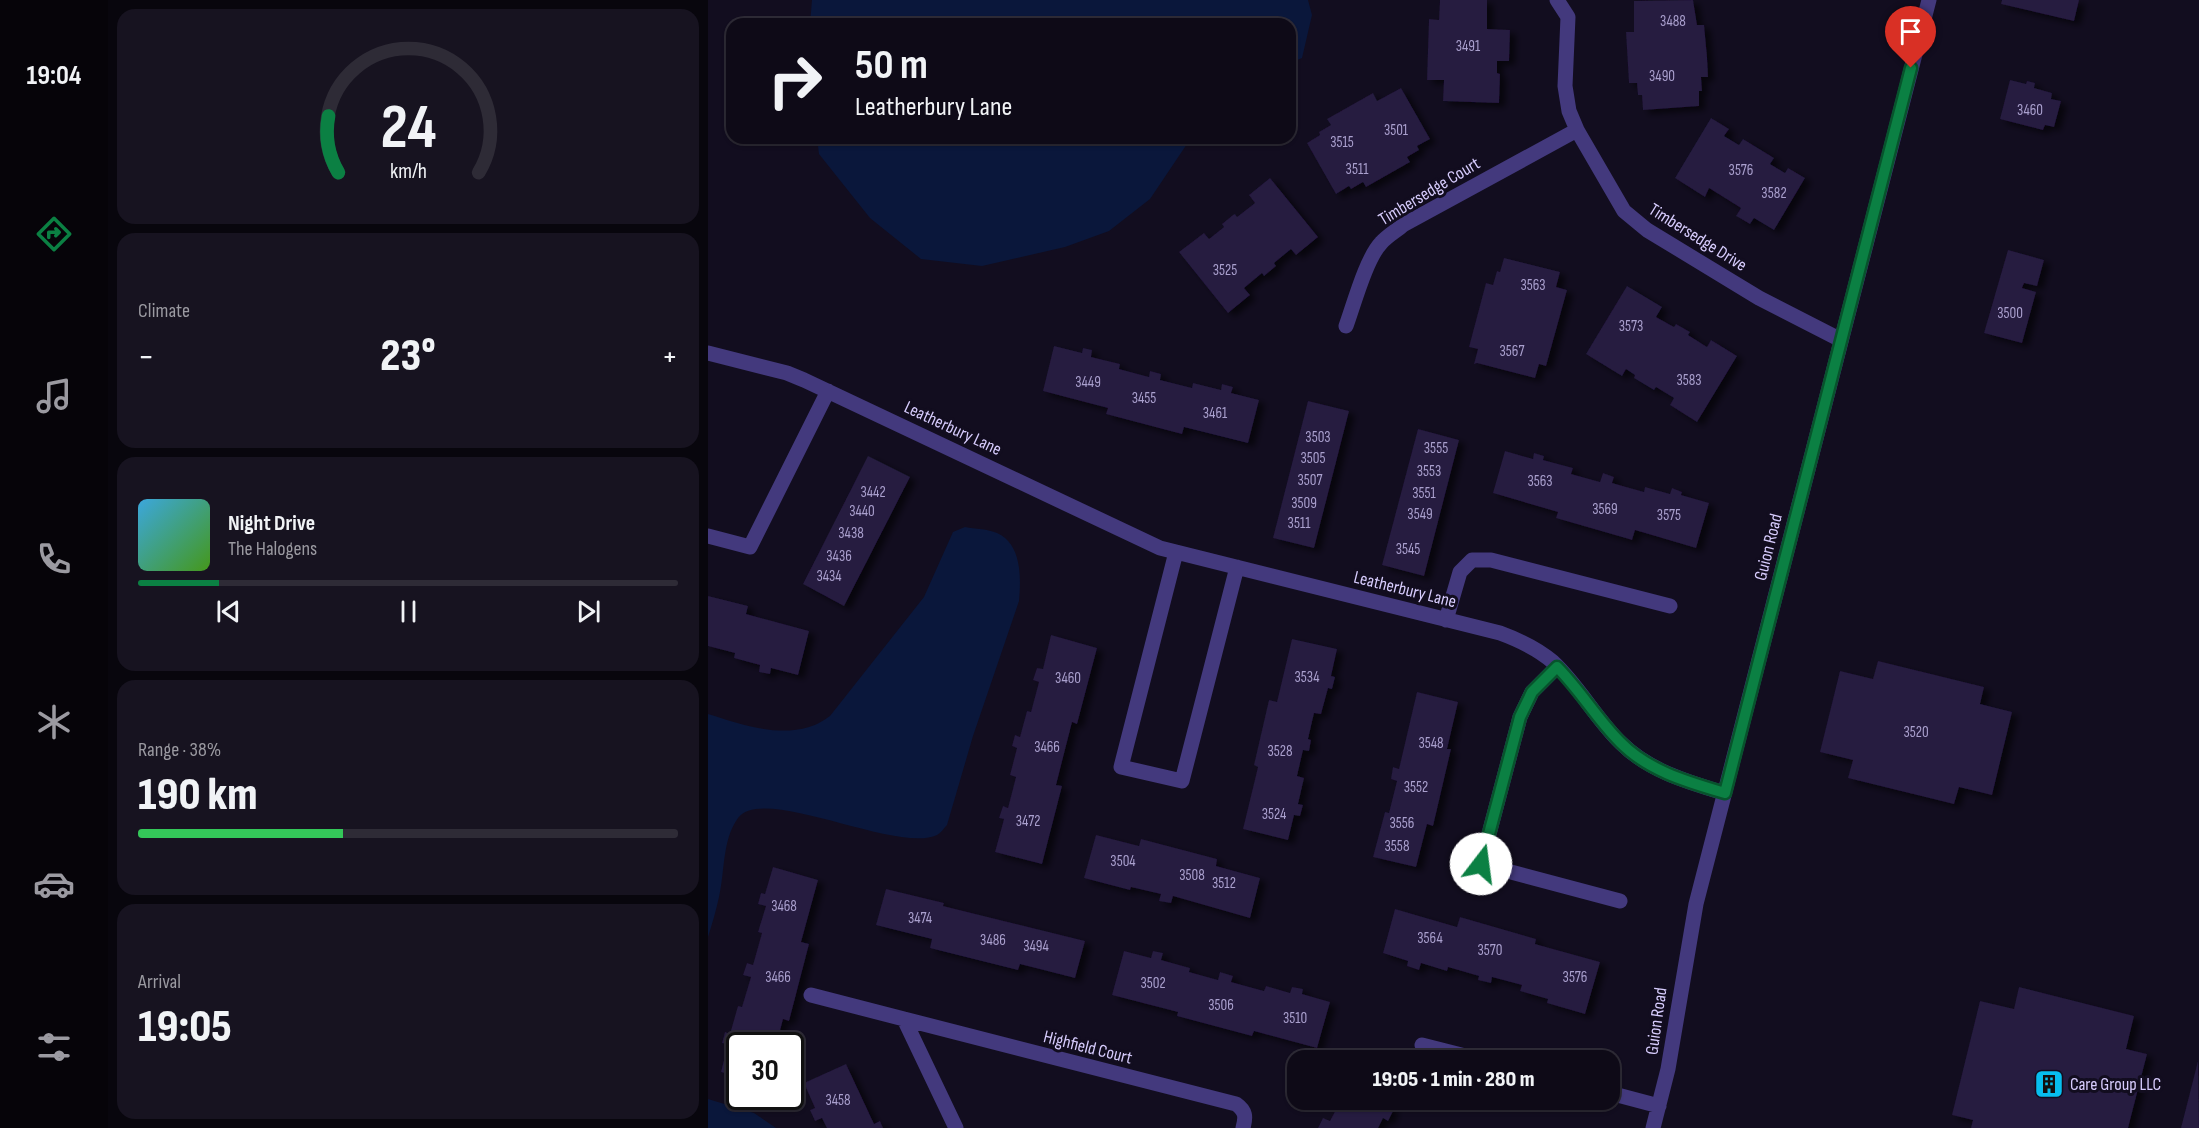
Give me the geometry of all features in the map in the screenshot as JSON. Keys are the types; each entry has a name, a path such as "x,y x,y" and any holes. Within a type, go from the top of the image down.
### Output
{"street":[{"path":"1557,0 1568,17"},
{"name":"Timbersedge Drive","path":"1569,0 1565,93 1569,111 1577,130 1618,200 1636,222 1760,298 1841,340"},
{"name":"Guion Road","path":"1653,1128 1673,1046 1682,979 1696,904 1929,0"},
{"name":"Timbersedge Court","path":"1346,326 1372,258 1380,244 1390,235 1403,225 1577,130"},
{"name":"Leatherbury Lane","path":"708,353 787,373 1160,548 1500,633 1521,641 1557,667 1602,723 1636,755 1680,779 1725,793"},
{"path":"708,536 750,547 828,391"},
{"path":"1176,552 1122,767 1182,781 1237,567"},
{"path":"1446,620 1460,572 1472,560 1491,560 1670,606"},
{"path":"1557,667 1532,692 1520,717 1481,864 1620,901"},
{"name":"Highfield Court","path":"811,995 1236,1104 1244,1111 1243,1128"},
{"path":"904,1019 956,1128"},
{"path":"1422,1045 1442,1050"},
{"path":"1620,1096 1659,1106"}],"water":[{"path":"812,0 1308,0 1312,15 1302,58 1296,60 1296,18 810,18"},
{"path":"818,144 1187,144 1150,199 1109,231 1065,247 982,266 921,259 870,218 819,154"},
{"path":"965,527 997,533 1011,545 1020,572 1020,592 947,825 937,835 918,838 893,836 801,813 774,809 752,810 738,818 729,836 719,897 708,937 708,714 758,728 784,731 812,726 830,716 924,597 953,532"},
{"path":"708,1099 726,1104 726,1110 744,1110 754,1113 776,1128 708,1128"}],"building":[{"path":"1440,0 1487,0 1487,29 1510,30 1509,61 1497,61 1497,73 1500,74 1499,103 1443,101 1444,80 1427,80 1429,19 1439,20"},
{"path":"1693,0 1697,25 1704,25 1707,57 1708,77 1701,77 1702,91 1699,91 1699,106 1643,110 1642,95 1638,95 1637,83 1629,83 1626,32 1634,32 1634,1"},
{"path":"2002,0 2079,0 2074,21 2001,4"},
{"path":"2010,80 2026,84 2027,81 2035,83 2034,88 2052,93 2051,99 2061,101 2054,127 2045,125 2043,130 2000,119"},
{"path":"1401,88 1430,139 1417,146 1419,150 1407,157 1410,162 1366,187 1363,182 1351,189 1349,186 1336,194 1307,143 1331,125 1327,119 1373,93 1377,101"},
{"path":"1711,118 1729,129 1724,136 1739,145 1743,139 1774,158 1770,164 1785,173 1788,168 1805,178 1774,230 1754,218 1750,224 1736,216 1741,208 1709,188 1705,197 1675,178"},
{"path":"1270,178 1318,237 1296,255 1291,249 1274,263 1276,266 1264,276 1262,273 1244,288 1250,295 1228,313 1179,252 1204,233 1209,239 1224,227 1222,224 1233,215 1237,217 1255,203 1249,195"},
{"path":"2008,250 2044,260 2037,286 2024,283 2022,288 2036,292 2022,343 1984,333"},
{"path":"1504,258 1560,272 1556,287 1567,290 1546,366 1539,364 1535,378 1474,364 1478,349 1469,347 1486,283 1493,285"},
{"path":"1627,286 1662,307 1656,317 1674,327 1676,324 1690,332 1688,335 1707,347 1711,340 1737,356 1697,422 1670,405 1674,398 1634,378 1635,375 1626,369 1622,376 1586,354"},
{"path":"1054,346 1082,353 1083,348 1092,350 1091,357 1120,364 1119,369 1149,377 1150,371 1161,374 1160,380 1192,388 1193,383 1221,390 1222,384 1233,387 1231,393 1259,400 1248,443 1184,427 1182,434 1106,414 1108,408 1043,391"},
{"path":"1308,401 1349,411 1314,548 1273,538"},
{"path":"1418,429 1459,440 1424,576 1382,565"},
{"path":"1505,451 1533,459 1534,453 1544,456 1543,460 1573,468 1571,474 1600,482 1603,473 1614,477 1612,483 1644,492 1645,487 1670,494 1672,488 1682,492 1681,495 1709,503 1696,548 1635,530 1632,540 1556,518 1558,512 1493,493"},
{"path":"868,456 910,477 844,606 803,584"},
{"path":"708,596 748,606 746,614 809,631 798,675 771,668 770,674 759,672 760,665 734,658 735,653 708,646"},
{"path":"1051,635 1097,648 1077,724 1072,722 1056,785 1062,786 1042,864 995,852 1004,819 999,818 1003,806 1008,808 1016,777 1010,775 1017,748 1012,746 1015,735 1020,737 1027,711 1031,712 1039,682 1033,680 1037,668 1043,669"},
{"path":"1292,639 1337,649 1331,676 1335,677 1332,689 1328,688 1321,714 1314,713 1308,739 1311,740 1309,751 1303,750 1297,776 1304,778 1298,804 1303,805 1300,816 1294,815 1288,840 1243,829 1258,767 1254,765 1269,700 1277,702"},
{"path":"1878,661 1984,687 1980,704 2012,712 1992,795 1959,787 1954,804 1848,778 1853,760 1820,752 1840,671 1873,679"},
{"path":"1417,692 1458,702 1447,749 1451,749 1433,826 1427,824 1416,867 1373,857 1385,812 1389,813 1397,781 1391,779 1393,767 1399,769"},
{"path":"1096,835 1139,846 1141,839 1217,859 1216,866 1260,878 1250,918 1173,896 1171,903 1159,901 1161,894 1131,887 1130,890 1084,878"},
{"path":"773,867 818,880 801,942 809,944 789,1021 783,1019 780,1032 731,1032 738,1006 742,1007 751,977 743,975 747,963 753,965 762,933 758,932 766,906 758,904 761,893 765,894"},
{"path":"886,889 944,903 943,906 1085,941 1075,978 1020,964 1018,970 930,948 932,939 876,925"},
{"path":"1395,909 1457,927 1460,917 1536,939 1535,944 1600,962 1585,1014 1547,1003 1548,999 1520,991 1522,985 1492,977 1491,983 1478,980 1479,976 1448,967 1447,971 1421,963 1419,970 1407,966 1408,961 1383,953"},
{"path":"1124,951 1151,958 1153,951 1163,953 1161,960 1190,968 1189,972 1218,980 1220,972 1233,976 1231,982 1264,991 1266,986 1290,993 1292,987 1303,989 1302,994 1330,1002 1317,1048 1254,1031 1252,1036 1177,1016 1178,1012 1112,995"},
{"name":"Care Group LLC","path":"2019,987 2134,1016 2126,1049 2147,1054 2128,1128 1971,1128 1973,1120 1952,1115 1980,1001 2014,1009"},
{"path":"726,1032 726,1044 722,1043"},
{"path":"726,1052 726,1073 721,1072"},
{"name":"Care Group LLC","path":"2198,1061 2199,1128 2181,1128"},
{"path":"846,1064 874,1124 880,1121 883,1128 827,1128 822,1118 815,1121 810,1110 815,1108 804,1083"},
{"path":"1336,1110 1393,1111 1388,1121 1383,1118 1378,1128 1318,1128 1323,1118 1330,1121"}],"place":[{"name":"Care Group LLC","path":"2049,1084"}],"route":[{"path":"1481,864 1520,717 1532,692 1557,667 1573,684 1597,717 1621,743 1636,755 1680,779 1725,793 1911,68"}]}
